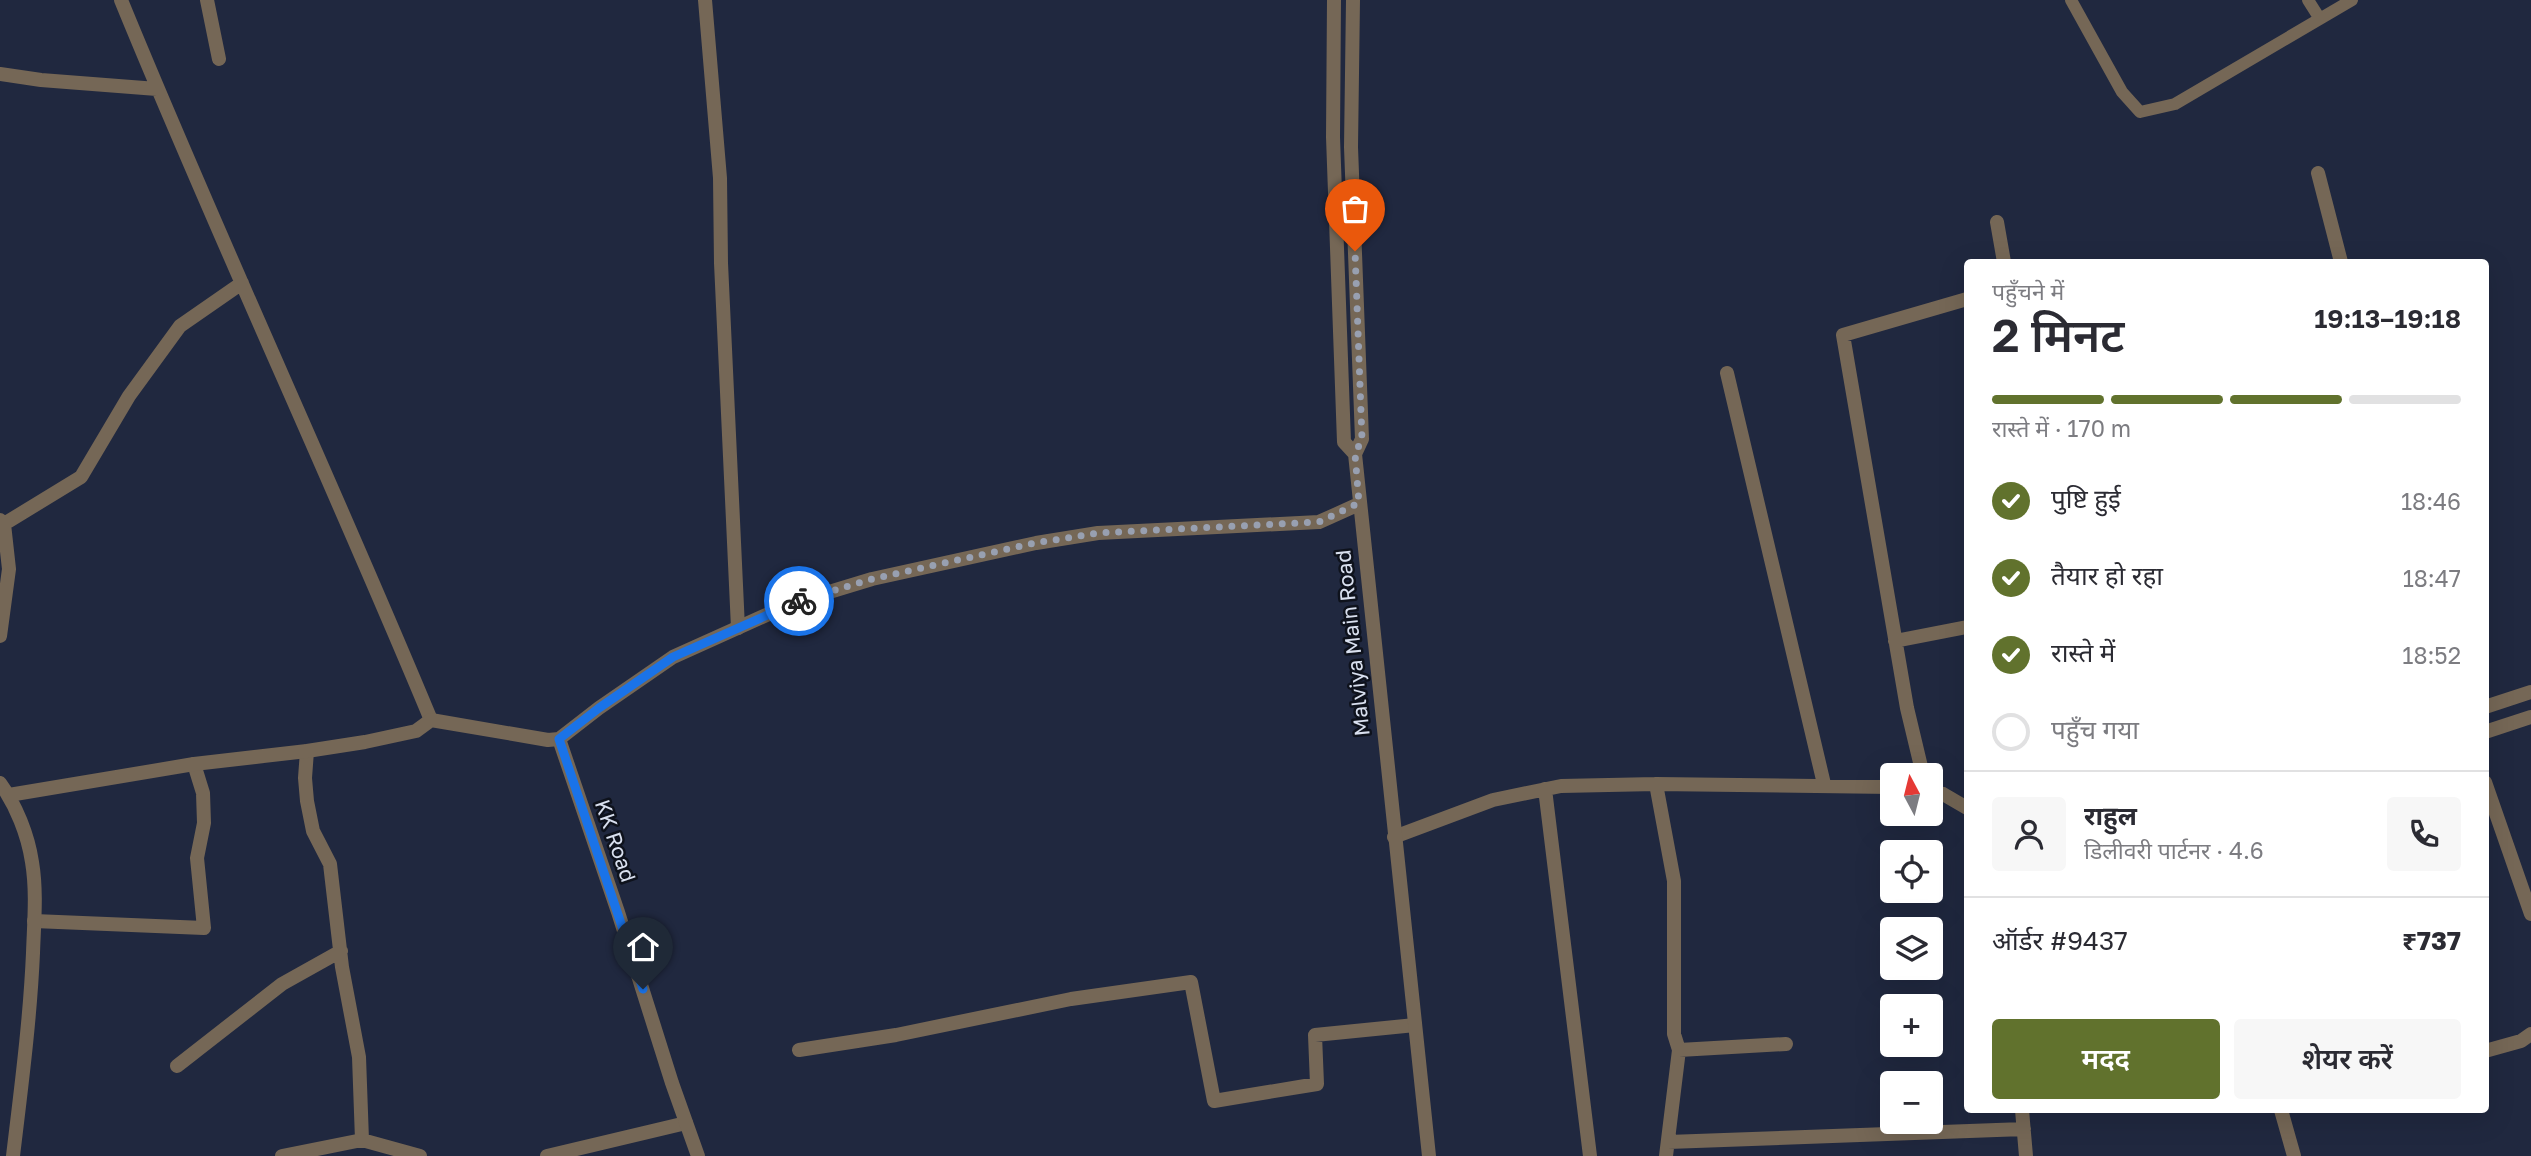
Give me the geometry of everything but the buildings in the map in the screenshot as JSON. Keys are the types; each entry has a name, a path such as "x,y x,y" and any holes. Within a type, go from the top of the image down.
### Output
{"street":[{"path":"121,0 157,89 326,472 431,720"},
{"path":"207,0 219,59"},
{"path":"705,0 720,178 721,263 738,628"},
{"path":"1334,0 1333,137 1344,442 1355,454"},
{"name":"Malviya Main Road","path":"1353,0 1351,147 1362,439 1355,454 1429,1156"},
{"path":"0,74 157,89"},
{"path":"2318,173 2340,259"},
{"path":"1997,222 2003,259"},
{"path":"0,636 9,569 2,522 81,477 129,396 180,326 242,283"},
{"path":"1920,763 1907,708 1843,335 1964,300"},
{"path":"1339,305 1357,303"},
{"path":"1727,373 1824,784"},
{"path":"13,1156 32,981 35,893 32,859 19,817 4,789 307,751 416,731 431,720 548,740 559,739 673,657 793,603 872,579 1035,543 1098,533 1319,522 1359,503"},
{"path":"1895,641 1964,628"},
{"path":"2489,706 2531,692"},
{"path":"2489,731 2531,717"},
{"name":"KK Road","path":"559,739 698,1156"},
{"path":"307,751 307,801 313,831 330,864 359,1057 362,1140"},
{"path":"34,921 204,928 198,858 205,823 204,793 194,764"},
{"path":"1656,784 1674,881 1674,1034 1679,1051 1667,1149 2024,1129"},
{"path":"1394,837 1493,800 1561,786 1824,784 1880,786"},
{"path":"1545,789 1590,1156"},
{"path":"2489,793 2531,914"},
{"path":"1943,794 1964,806"},
{"path":"177,1066 282,984 341,951"},
{"path":"799,1051 896,1035 1071,999 1173,987 1191,982 1214,1101 1317,1084 1315,1035 1415,1025"},
{"path":"2489,1050 2521,1041 2531,1034"},
{"path":"1679,1051 1787,1044"},
{"path":"2022,1113 2026,1156"},
{"path":"2285,1113 2294,1156"},
{"path":"547,1156 686,1123"},
{"path":"282,1156 362,1140 420,1156"}],"lane":[{"path":"2071,0 2122,92 2140,112 2175,104 2352,0"},
{"path":"2308,0 2320,19"}],"way so far":[{"path":"799,601 872,579 1035,543 1098,533 1319,522 1359,503 1355,454 1362,439 1355,251"}],"route":[{"path":"643,989 559,739 673,657 799,601"}]}
